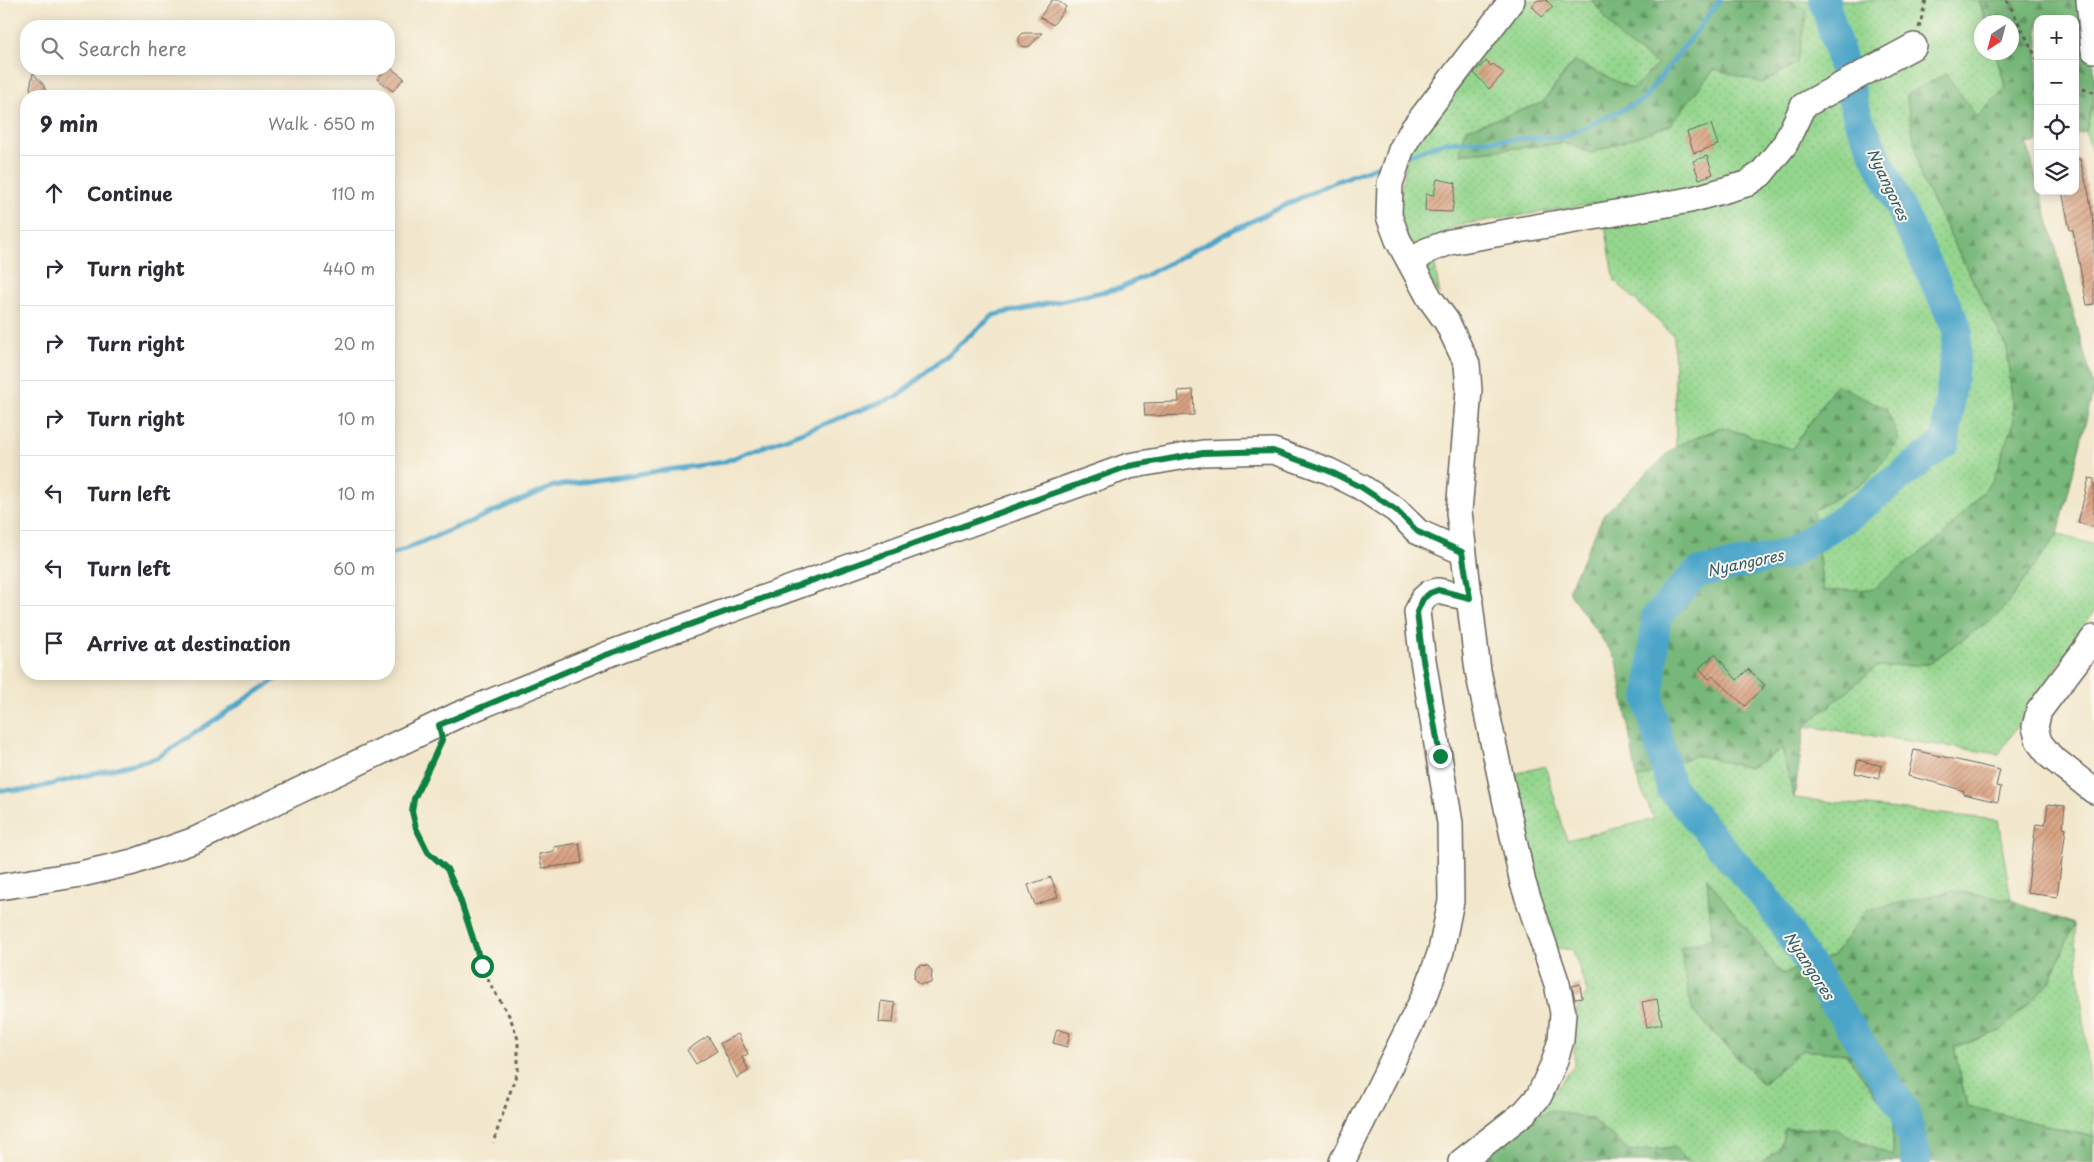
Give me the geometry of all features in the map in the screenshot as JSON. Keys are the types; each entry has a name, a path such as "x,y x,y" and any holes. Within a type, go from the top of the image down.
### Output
{"street":[{"path":"1461,1162 1525,1112 1539,1096 1554,1063 1561,1040 1563,1012 1558,984 1522,883 1478,671 1470,598 1462,552 1459,512 1470,390 1467,364 1447,322 1429,297 1398,240 1389,216 1390,184 1400,150 1413,129 1512,0"},
{"path":"2089,0 2094,50"},
{"path":"1412,264 1426,251 1450,242 1690,200 1746,184 1761,174 1785,144 1804,106 1914,46"},
{"path":"0,887 57,878 132,862 195,840 439,725 606,655 1129,466 1203,453 1273,451 1307,462 1361,487 1396,510 1418,532 1462,552"},
{"path":"1342,1162 1426,993 1441,951 1451,901 1450,823 1422,654 1417,612 1423,599 1430,593 1438,590 1470,598"},
{"path":"2094,638 2040,711 2035,726 2039,742 2050,756 2094,792"}],"path":[{"path":"1914,46 1926,0"},
{"path":"2007,0 2037,60"},
{"path":"2079,88 2094,92"},
{"path":"439,725 442,740 414,799 412,811 416,828 428,852 447,869 459,896 490,984 510,1016 518,1039 518,1069 493,1143"}],"green space":[{"path":"1518,0 1592,0 1623,41 1658,64 1632,89 1574,61 1542,103 1465,130 1460,154 1564,143 1592,153 1670,124 1714,69 1807,11 1789,0 1979,0 1984,15 1974,15 1974,60 1997,60 2006,87 1921,178 2007,348 2014,422 1993,480 1944,535 1873,590 1823,591 1813,511 1869,479 1836,384 1792,449 1722,427 1676,446 1674,336 1615,281 1601,203 1458,225 1431,242 1440,296 1396,220 1409,145"},
{"path":"1592,0 1789,0 1807,10 1797,63 1762,83 1714,69 1670,125 1592,153 1564,143 1460,154 1465,130 1542,103 1575,61 1632,89 1658,64 1623,41"},
{"path":"1979,0 2094,0 2094,98 2086,132 2079,133 2079,15 2034,15 2034,143 2027,144 2034,170 2034,195 2041,195 2094,388 2058,534 2000,613 1928,664 1876,667 1805,726 1794,798 1782,749 1750,768 1696,755 1637,779 1617,660 1568,591 1604,514 1676,446 1722,427 1792,449 1836,384 1886,408 1899,440 1869,479 1813,511 1823,591 1873,589 1944,535 1993,480 2014,422 2007,348 1921,178 1906,95 1946,74 1977,117 2006,87 1997,60 2019,60 2019,15 1984,15"},
{"path":"2094,98 2094,160 2086,132"},
{"path":"2058,534 2094,545 2094,611 1999,754 1805,726 1876,667 1928,664 2000,613"},
{"path":"1782,749 1794,798 1998,820 2011,900 1953,891 1867,910 1833,956 1782,974 1707,879 1712,939 1692,1010 1762,1084 1802,1050 1846,1054 1893,1118 1893,1156 1835,1129 1785,1129 1779,1150 1762,1162 1689,1162 1674,1147 1631,1152 1592,1119 1521,1125 1554,1092 1574,1066 1575,1014 1587,993 1573,950 1550,947 1511,775 1545,766 1567,840 1654,819 1637,779 1696,755 1750,768"},
{"path":"1707,878 1782,974 1833,956 1867,910 1953,891 2011,900 2074,924 2050,982 2001,1031 1954,1047 1967,1106 2094,1137 2094,1162 1762,1162 1779,1150 1785,1129 1835,1129 1893,1156 1893,1118 1846,1054 1802,1050 1763,1084 1692,1010 1680,947 1712,939"},
{"path":"2074,924 2094,1120 2094,1137 1967,1106 1954,1047 2001,1031 2050,982"},
{"path":"1551,1110 1592,1119 1631,1152 1674,1147 1689,1162 1473,1162 1521,1125"}],"building":[{"path":"1052,0 1057,0 1066,7 1053,25 1040,17"},
{"path":"1538,0 1546,0 1553,7 1542,17 1532,6"},
{"path":"1023,33 1042,33 1030,46 1026,47 1021,46 1019,41 1019,37"},
{"path":"1486,61 1504,73 1489,89 1474,73"},
{"path":"395,71 404,78 394,90 377,79 381,75 395,75"},
{"path":"33,75 35,75 46,90 30,90"},
{"path":"1711,124 1718,145 1694,153 1687,132"},
{"path":"1707,156 1713,174 1699,179 1693,161"},
{"path":"2080,159 2094,226 2094,304 2087,305 2073,230 2070,230 2063,195 2079,195"},
{"path":"1437,179 1456,183 1452,212 1425,211 1426,194 1434,195"},
{"path":"1193,390 1194,415 1145,416 1144,403 1179,402 1178,391"},
{"path":"2089,478 2094,479 2094,527 2078,523"},
{"path":"1715,654 1737,680 1748,669 1765,685 1745,706 1713,676 1709,679 1699,668"},
{"path":"1914,750 2000,770 1996,786 2001,787 1998,802 1963,794 1964,791 1908,776"},
{"path":"1858,760 1882,766 1879,779 1855,773"},
{"path":"2048,804 2065,806 2063,827 2066,828 2057,897 2027,893 2036,824 2045,825"},
{"path":"579,843 582,863 542,868 539,854 554,851 554,847"},
{"path":"1051,877 1058,897 1035,905 1028,885"},
{"path":"921,965 928,966 932,971 931,983 920,984 914,978 916,968"},
{"path":"1580,984 1582,998 1575,999 1572,986"},
{"path":"1657,999 1662,1024 1647,1027 1642,1002"},
{"path":"881,1001 895,1003 893,1023 879,1022"},
{"path":"1057,1029 1070,1033 1067,1047 1053,1043"},
{"path":"738,1034 748,1054 742,1057 749,1071 737,1078 720,1043"},
{"path":"708,1036 717,1051 696,1064 687,1050"}],"waterway":[{"path":"1409,155 1445,142 1564,137 1643,100 1720,0"},
{"name":"Nyangores","path":"1824,0 1858,118 1958,330 1945,442 1850,515 1788,554 1696,573 1656,617 1649,703 1671,788 1771,905 1904,1110 1917,1159 1916,1162"},
{"path":"395,553 554,486 723,462 898,396 994,315 1121,288 1233,230 1332,183 1389,162"},
{"path":"0,790 28,790 157,758 275,680"}],"route":[{"path":"482,966 459,896 447,869 428,852 416,828 412,811 414,799 442,740 439,725 458,715 606,655 764,600 1129,466 1203,453 1273,451 1307,462 1361,487 1396,510 1418,532 1462,552 1470,598 1438,590 1430,593 1423,599 1417,612 1422,654 1440,756"}]}
